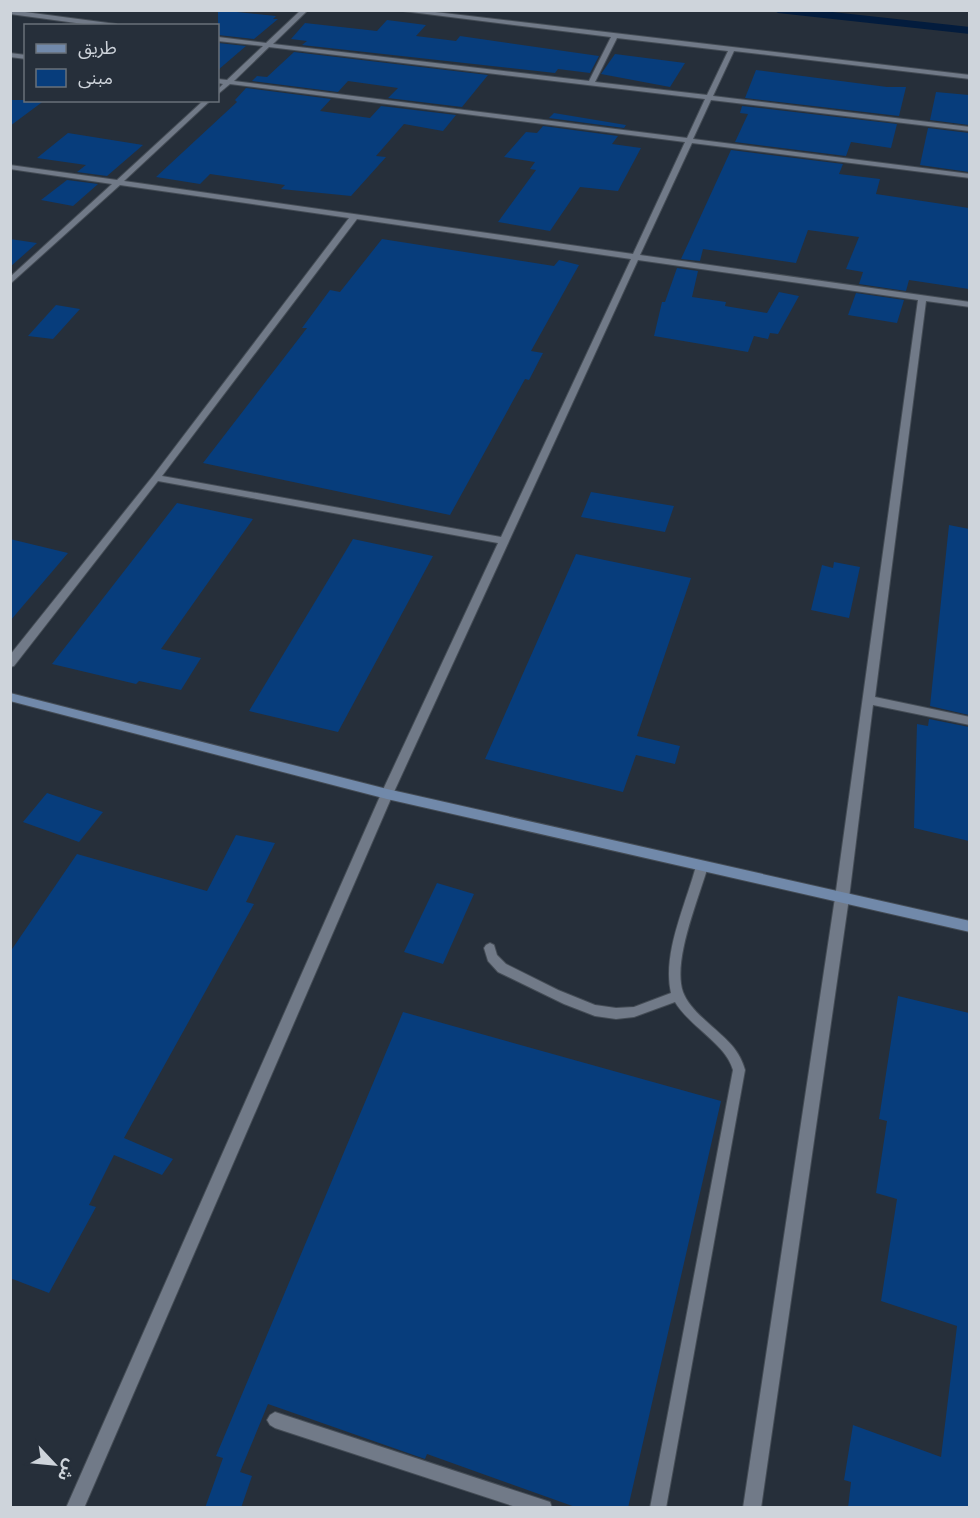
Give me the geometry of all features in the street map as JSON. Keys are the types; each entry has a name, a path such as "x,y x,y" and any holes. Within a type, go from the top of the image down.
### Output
{"street":[{"path":"219,91 305,10"},
{"path":"398,10 969,77"},
{"path":"10,12 101,24"},
{"path":"591,84 615,36"},
{"path":"219,39 969,129"},
{"path":"75,1508 387,794 732,48"},
{"path":"219,81 969,176"},
{"path":"12,280 206,102"},
{"path":"10,167 969,305"},
{"path":"10,663 156,478 356,216"},
{"path":"752,1508 842,898 922,298"},
{"path":"156,478 503,541"},
{"path":"10,697 387,794 969,927"},
{"path":"868,700 969,721"}],"lane":[{"path":"658,1508 739,1070 735,1055 705,1030 687,1011 678,995 674,978 679,945 702,866"},
{"path":"490,948 492,957 502,968 606,1013 630,1013 653,1007 678,995"},
{"path":"275,1420 544,1508"}],"building":[{"path":"218,10 276,16 273,19 278,19 254,39 219,35"},
{"path":"387,20 426,25 416,36 456,41 460,36 599,56 590,73 558,69 555,73 302,45 307,41 291,39 305,23 377,31"},
{"path":"219,43 246,46 219,69"},
{"path":"294,52 488,75 462,107 388,98 398,88 348,81 338,92 252,81 257,76 267,77"},
{"path":"615,54 685,63 670,87 601,74"},
{"path":"756,70 887,87 906,87 899,116 745,98"},
{"path":"246,88 331,99 320,111 370,118 381,106 456,115 443,131 404,124 376,156 386,157 351,196 281,189 285,185 210,174 200,184 156,177 237,102 235,100"},
{"path":"936,92 969,95 969,125 930,120"},
{"path":"10,100 42,102 10,126"},
{"path":"742,106 897,124 891,148 851,142 846,156 735,142 748,114 740,113"},
{"path":"554,113 626,125 624,128 549,118"},
{"path":"543,126 618,136 612,144 641,148 618,191 580,187 550,231 498,222 536,170 530,169 535,162 504,157 526,132 537,133"},
{"path":"928,128 969,133 969,172 920,165"},
{"path":"68,133 143,145 107,176 77,172 86,165 37,158"},
{"path":"731,150 843,164 839,174 880,179 876,194 969,208 969,289 909,280 906,291 859,284 863,272 846,269 859,237 808,230 796,263 703,249 700,261 681,259"},
{"path":"67,180 98,184 73,206 41,200"},
{"path":"10,239 37,243 10,267"},
{"path":"382,239 554,266 559,260 579,265 531,351 543,353 529,380 525,379 450,515 203,463 307,328 302,328 330,290 340,292"},
{"path":"677,268 698,271 692,297 726,302 725,306 767,313 779,292 799,296 778,334 770,333 768,339 754,336 748,352 654,336 662,302 665,302"},
{"path":"856,293 904,300 897,323 848,315"},
{"path":"56,305 80,309 53,339 28,336"},
{"path":"591,492 674,506 665,532 581,517"},
{"path":"177,503 253,519 161,649 201,658 181,690 139,681 136,684 52,664"},
{"path":"949,525 969,529 969,715 930,706"},
{"path":"10,539 68,553 10,621"},
{"path":"353,539 433,556 338,732 249,711"},
{"path":"576,554 691,578 637,736 680,746 675,764 636,755 623,792 485,759"},
{"path":"834,562 860,567 849,618 811,610 822,565 833,568"},
{"path":"929,719 969,727 969,841 914,828 917,724 928,726"},
{"path":"47,793 103,812 79,842 23,822"},
{"path":"236,835 275,843 246,902 254,904 124,1138 173,1159 162,1175 114,1155 89,1205 96,1207 49,1293 10,1278 10,952 77,854 207,891"},
{"path":"437,883 474,894 443,964 404,952"},
{"path":"898,996 969,1013 969,1508 848,1508 851,1482 844,1480 853,1425 941,1457 957,1326 881,1301 897,1199 876,1193 887,1121 879,1119"},
{"path":"403,1012 721,1101 628,1508 578,1508 427,1454 425,1459 268,1404 240,1472 252,1476 241,1508 205,1508 223,1458 216,1456"}],"waterway":[{"path":"778,10 970,31"}]}
